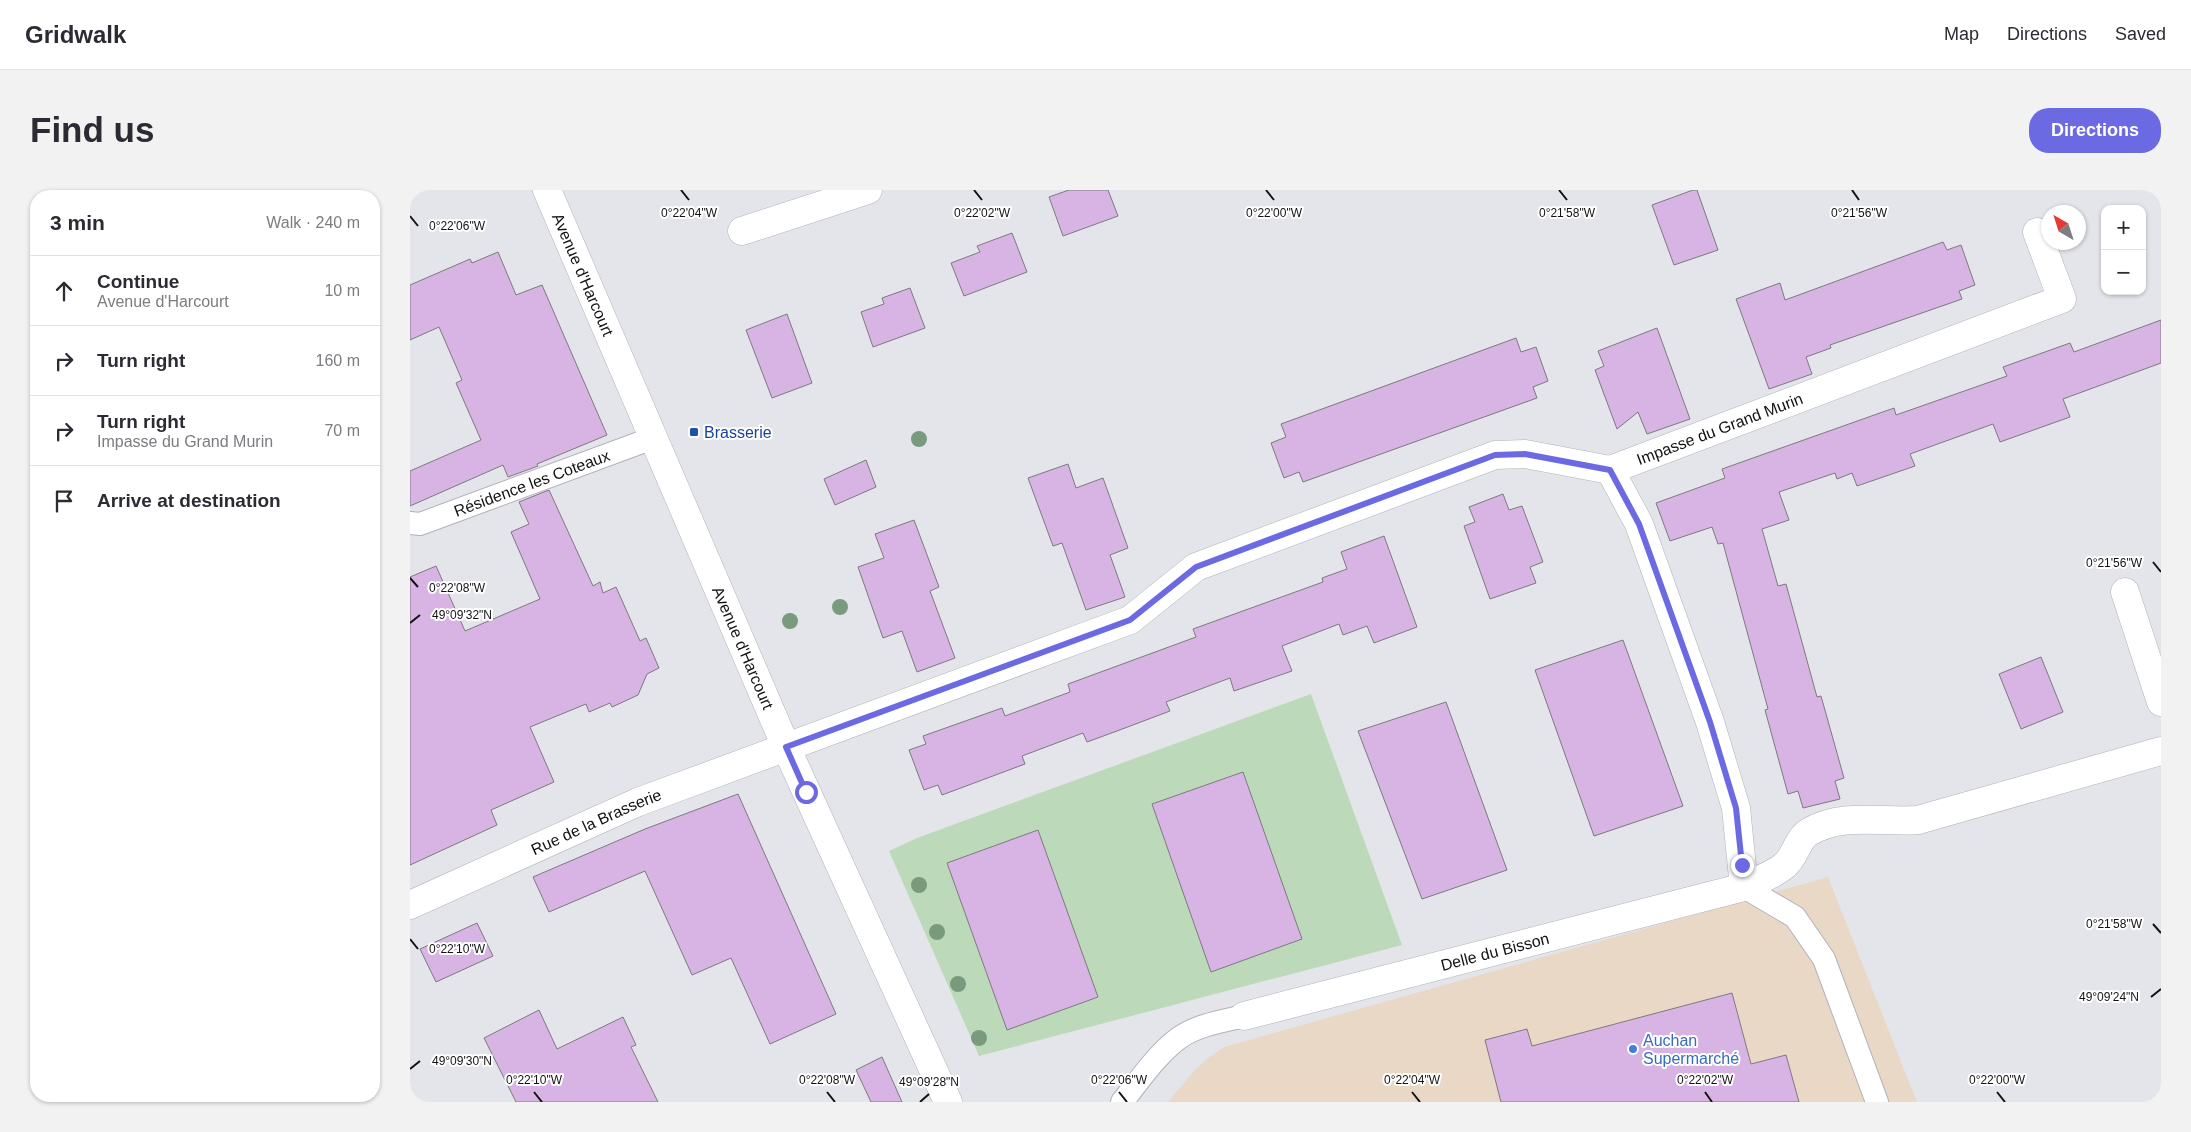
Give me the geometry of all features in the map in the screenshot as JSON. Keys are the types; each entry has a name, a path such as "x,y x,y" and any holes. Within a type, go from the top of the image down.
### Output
{"street":[{"name":"Avenue d'Harcourt","path":"547,190 786,747 948,1102"},
{"path":"742,231 868,190"},
{"name":"Impasse du Grand Murin","path":"1610,470 2062,299 2037,232"},
{"name":"Rue de la Brasserie","path":"410,905 638,802 1130,620 1196,567 1495,455 1525,454 1610,470"},
{"path":"1610,470 1639,524 1710,722 1736,808 1744,887"},
{"path":"2125,592 2161,702"},
{"name":"Delle du Bisson","path":"1244,1016 1744,887 1785,865 1808,832 1835,822 1866,818 1899,822 1918,820 2161,751"}],"lane":[{"name":"Résidence les Coteaux","path":"410,523 420,524 653,438"},
{"path":"1744,887 1795,917 1824,959 1877,1102"},
{"path":"1122,1102 1158,1059 1179,1038 1213,1023 1244,1016"}],"shaded area":[{"path":"1828,877 1917,1102 1168,1102 1194,1071 1224,1047"}],"green space":[{"path":"1311,694 1402,945 979,1056 889,851 917,838"}],"building":[{"path":"1069,190 1108,190 1118,216 1063,236 1049,197"},
{"path":"1697,190 1718,250 1674,265 1652,205"},
{"path":"1012,233 1027,272 964,296 951,263 980,252 977,246"},
{"path":"1943,242 1947,250 1961,245 1975,285 1959,291 1962,299 1830,345 1831,348 1806,357 1812,374 1769,389 1736,299 1780,283 1785,300"},
{"path":"498,252 516,295 542,285 607,435 537,464 538,466 508,477 503,465 410,506 410,471 481,440 456,383 462,380 439,327 410,340 410,285 470,259 472,263"},
{"path":"910,288 925,328 873,347 861,312 884,304 882,298"},
{"path":"787,314 812,383 772,398 746,330"},
{"path":"2161,320 2161,363 2063,399 2070,417 2000,442 1993,424 1910,454 1915,466 1857,486 1852,473 1837,479 1835,473 1779,492 1789,520 1762,529 1778,586 1786,584 1817,697 1821,696 1844,778 1835,781 1840,799 1803,808 1798,791 1788,794 1765,710 1768,709 1723,543 1718,544 1712,527 1670,541 1656,503 1725,478 1722,469 1894,408 1896,415 2007,376 2003,367 2070,343 2074,352"},
{"path":"1657,328 1690,419 1647,434 1638,412 1617,429 1595,370 1604,366 1598,351"},
{"path":"1516,338 1521,352 1536,347 1548,381 1533,387 1537,398 1303,482 1299,472 1284,478 1271,443 1286,437 1281,424"},
{"path":"866,460 876,487 835,505 824,479"},
{"path":"1068,464 1076,488 1103,478 1128,548 1110,555 1125,597 1086,610 1062,543 1053,546 1028,478"},
{"path":"549,490 593,586 600,582 603,593 616,587 640,641 646,638 659,668 647,674 638,695 612,707 610,703 589,712 586,704 530,727 554,782 491,810 497,825 410,865 410,577 436,566 465,631 540,599 511,532 529,524 519,502"},
{"path":"1503,494 1509,510 1522,506 1543,562 1530,567 1536,583 1490,599 1464,526 1475,522 1469,507"},
{"path":"914,520 939,587 930,591 955,658 917,672 902,631 883,638 858,567 884,558 875,534"},
{"path":"1384,536 1417,627 1374,643 1367,626 1343,635 1339,624 1282,646 1292,671 1234,691 1230,678 1166,702 1170,711 1087,742 1083,733 1022,756 1025,764 942,795 938,785 924,790 909,750 926,744 923,736 1002,708 1005,716 1070,692 1068,684 1196,637 1193,629 1323,582 1322,578 1347,569 1341,552"},
{"path":"1623,640 1683,806 1594,836 1535,670"},
{"path":"2041,657 2063,712 2021,729 1999,674"},
{"path":"1446,702 1507,870 1422,899 1358,731"},
{"path":"1243,772 1302,939 1211,972 1152,804"},
{"path":"738,794 836,1014 770,1044 731,958 692,975 645,871 549,912 533,877 645,829"},
{"path":"1038,830 1098,997 1007,1030 947,863"},
{"path":"477,923 493,956 436,982 420,949"},
{"name":"Auchan Supermarché","path":"1732,993 1751,1064 1786,1055 1799,1102 1501,1102 1485,1040 1527,1029 1532,1046"},
{"path":"539,1010 557,1049 623,1017 636,1045 631,1047 658,1102 516,1102 484,1038"},
{"path":"882,1057 902,1102 871,1102 856,1070"}],"place":[{"name":"Brasserie","path":"694,432"},
{"name":"Auchan Supermarché","path":"1633,1049"}],"route":[{"path":"806,792 786,747 1130,620 1196,567 1495,455 1525,454 1610,470 1639,524 1710,722 1732,791 1736,808 1742,865"}]}
